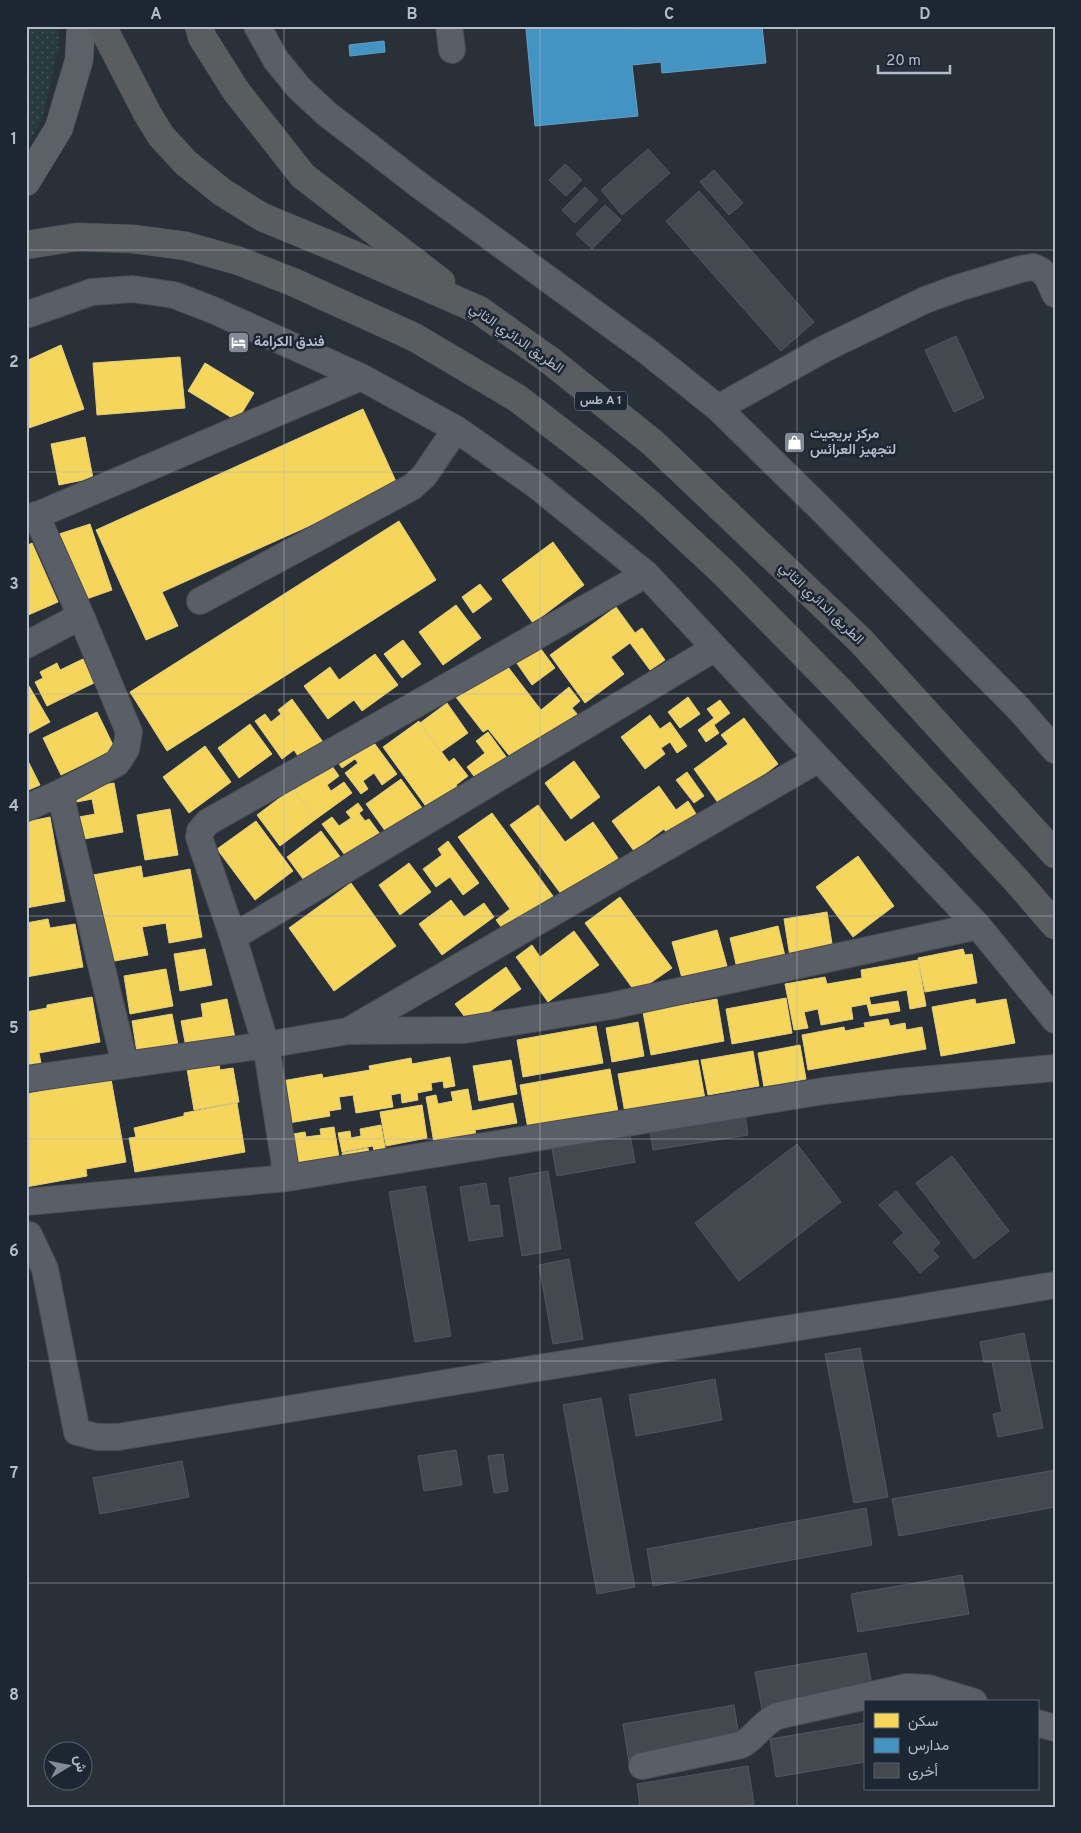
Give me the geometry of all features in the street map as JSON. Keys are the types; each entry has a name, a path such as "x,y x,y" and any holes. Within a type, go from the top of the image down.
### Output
{"highway":[{"name":"الطريق الدائري الثاني","path":"102,26 161,136 186,163 222,192 262,217 479,310 552,362 653,443 860,641 1055,854"},
{"path":"199,26 202,37 236,91 302,176 479,310"},
{"path":"26,246 77,238 133,239 186,246 238,261 293,282 414,337 517,398 630,487 724,573 849,700 1016,880 1055,925"}],"main road":[{"path":"26,182 59,128 80,60 81,26"}],"street":[{"path":"257,26 276,60 299,88 327,114 419,185 648,352 718,408 835,522 1018,709 1055,750"},
{"path":"718,408 824,349 925,300 958,288 1033,267 1040,270 1046,276 1055,294"},
{"path":"26,315 92,292 133,289 174,295 213,310 361,377 456,429 536,485 646,574 978,926 1055,1020"},
{"path":"26,808 60,793 117,763 126,749 129,732 81,616 31,517 361,377"},
{"path":"200,601 412,487 424,476 456,429"},
{"path":"287,1178 266,1045 199,837 200,831 203,826 646,574"},
{"path":"26,645 81,616"},
{"path":"232,937 715,648"},
{"path":"348,1031 819,759"},
{"path":"60,793 125,1065"},
{"path":"26,1079 266,1045 348,1031 464,1030 484,1027 611,1006 978,926"},
{"path":"26,1202 287,1178 824,1091 898,1082 1055,1068"},
{"path":"26,1235 29,1235 45,1269 77,1432 97,1437 128,1436 519,1371 894,1312 1055,1284"},
{"path":"642,1766 741,1745 748,1742 764,1724 777,1716 906,1688 934,1689 968,1700"},
{"path":"1038,1723 1055,1728"}],"green space":[{"path":"26,26 58,26 59,45 42,120 26,147"}],"building: سكن":[{"path":"61,345 84,409 26,429 26,361"},
{"path":"180,357 185,408 97,415 93,363"},
{"path":"205,363 254,393 237,421 188,391"},
{"path":"363,409 398,486 162,592 178,626 146,640 96,530"},
{"path":"85,437 93,478 59,485 51,444"},
{"path":"399,521 436,580 167,751 130,692"},
{"path":"90,524 112,590 81,601 59,534"},
{"path":"553,542 584,585 533,623 502,580"},
{"path":"32,543 58,602 26,616 26,546"},
{"path":"480,584 492,599 473,613 462,597"},
{"path":"456,605 481,638 443,665 419,632"},
{"path":"616,607 635,633 642,628 665,660 650,670 630,643 611,657 624,674 585,703 550,655"},
{"path":"403,640 421,664 402,678 384,654"},
{"path":"538,645 555,668 532,685 516,662"},
{"path":"375,654 398,685 362,711 354,700 328,719 304,686 330,667 339,680"},
{"path":"83,659 94,683 47,706 35,682 43,678 40,672 57,663 60,670"},
{"path":"495,664 501,672 508,667 541,710 569,687 580,701 572,708 578,715 516,764 488,729 483,732 455,696"},
{"path":"29,686 50,722 26,735 26,688"},
{"path":"688,697 700,714 680,728 668,712"},
{"path":"292,699 323,742 300,759 294,750 282,759 255,721 265,714 271,722 281,714 278,710"},
{"path":"720,700 730,713 714,725 719,733 706,742 698,730 714,718 707,709"},
{"path":"447,703 468,733 441,752 420,723"},
{"path":"97,712 115,749 61,775 43,738"},
{"path":"650,715 660,729 670,722 687,746 677,753 670,742 661,748 665,754 645,769 621,737"},
{"path":"744,718 778,764 721,807 694,769 728,744 721,735"},
{"path":"419,721 449,762 454,758 468,776 456,785 460,790 430,812 383,747"},
{"path":"250,724 272,754 239,778 218,748"},
{"path":"488,732 510,762 480,784 467,767 485,753 476,741"},
{"path":"369,736 397,774 382,785 374,773 363,781 368,789 361,794 345,773 358,763 355,759 342,768 336,760"},
{"path":"205,746 231,782 189,813 163,777"},
{"path":"26,757 40,785 26,791"},
{"path":"574,761 600,797 571,819 545,783"},
{"path":"330,763 339,776 327,785 331,791 344,782 352,793 316,819 294,790"},
{"path":"687,772 704,796 694,803 676,780"},
{"path":"401,779 428,816 416,825 409,815 386,832 366,804"},
{"path":"114,783 123,832 84,839 79,817 95,814 92,799 77,802 75,790"},
{"path":"659,786 676,810 688,801 698,817 670,838 664,829 634,851 612,821"},
{"path":"293,788 316,819 280,846 257,815"},
{"path":"358,803 363,810 359,813 365,821 369,819 383,838 350,862 322,824 332,817 339,826 351,818 346,812"},
{"path":"538,805 565,842 593,822 618,858 564,898 510,825"},
{"path":"170,809 178,855 145,860 137,815"},
{"path":"492,813 553,896 504,931 496,920 510,909 458,837"},
{"path":"50,817 65,901 26,908 26,822"},
{"path":"256,821 293,871 255,900 217,849"},
{"path":"321,831 341,858 306,883 287,857"},
{"path":"448,841 479,883 463,895 450,877 436,887 423,869 442,855 438,849"},
{"path":"858,856 894,906 853,937 816,887"},
{"path":"409,863 431,892 400,915 379,885"},
{"path":"141,866 143,878 190,869 202,937 169,943 166,923 142,927 148,955 109,962 93,875"},
{"path":"351,883 396,946 334,991 289,928"},
{"path":"620,897 672,968 636,993 585,923"},
{"path":"451,900 464,917 484,903 494,917 442,955 419,924"},
{"path":"827,912 833,950 790,957 784,919"},
{"path":"48,919 50,928 75,924 83,967 26,977 26,923"},
{"path":"778,926 787,965 739,977 730,938"},
{"path":"717,930 727,966 682,978 672,942"},
{"path":"574,931 599,965 548,1002 516,957 532,945 540,957"},
{"path":"205,949 212,985 180,991 174,954"},
{"path":"963,949 965,955 972,954 977,983 925,992 918,958"},
{"path":"918,960 926,1006 910,1009 907,990 869,997 871,1005 898,1001 900,1011 870,1016 867,1004 851,1007 853,1019 821,1025 818,1009 804,1012 808,1028 794,1030 785,984 825,977 827,984 862,978 861,970"},
{"path":"506,967 521,989 471,1025 455,1004"},
{"path":"166,969 173,1006 130,1014 124,976"},
{"path":"92,997 100,1042 39,1053 41,1063 26,1065 26,1012 47,1008 47,1005"},
{"path":"786,998 792,1033 732,1044 726,1009"},
{"path":"227,999 235,1038 186,1047 181,1021 203,1017 201,1004"},
{"path":"717,999 724,1041 651,1055 643,1012"},
{"path":"975,999 976,1004 1006,999 1015,1043 941,1056 932,1007"},
{"path":"172,1014 178,1045 137,1052 132,1021"},
{"path":"888,1019 890,1026 905,1023 906,1030 922,1027 926,1049 808,1070 802,1035 844,1027 845,1031 865,1027 864,1023"},
{"path":"638,1022 644,1056 612,1062 606,1028"},
{"path":"596,1026 603,1063 523,1077 517,1040"},
{"path":"800,1045 806,1079 764,1087 758,1053"},
{"path":"753,1051 759,1086 708,1095 701,1060"},
{"path":"450,1057 455,1086 444,1088 443,1081 431,1083 432,1090 417,1093 418,1100 402,1103 401,1093 391,1095 393,1107 356,1113 353,1095 339,1097 341,1109 329,1111 330,1116 283,1124 276,1082 322,1074 323,1078 370,1070 369,1066 411,1058 412,1064"},
{"path":"511,1060 517,1094 479,1101 473,1066"},
{"path":"698,1060 705,1099 625,1113 618,1074"},
{"path":"219,1063 220,1070 233,1068 239,1102 194,1110 187,1069"},
{"path":"610,1069 619,1117 529,1134 520,1085"},
{"path":"111,1079 126,1162 86,1169 87,1176 26,1187 26,1094"},
{"path":"468,1089 472,1111 513,1103 517,1123 475,1130 477,1142 435,1149 426,1097 436,1095 438,1104 453,1101 451,1092"},
{"path":"237,1103 245,1152 135,1172 129,1138 136,1137 134,1128 184,1116 184,1113"},
{"path":"422,1105 427,1138 386,1146 380,1112"},
{"path":"381,1125 386,1153 375,1155 373,1146 342,1152 338,1133 350,1131 351,1138 361,1136 360,1129"},
{"path":"334,1127 340,1163 294,1169 287,1135 305,1132 306,1137 321,1135 320,1129"},
{"path":"368,1148 371,1161 345,1166 342,1153"}],"building: مدارس":[{"path":"553,26 629,26 629,30 656,26 762,26 766,63 662,73 661,62 632,65 638,116 535,126 526,29"},
{"path":"384,41 385,52 350,56 349,45"}],"building: أخرى":[{"path":"648,149 670,173 622,215 601,190"},
{"path":"565,164 582,180 566,196 549,180"},
{"path":"714,170 743,203 729,215 700,182"},
{"path":"585,187 598,200 575,223 562,210"},
{"path":"699,191 814,322 781,351 666,221"},
{"path":"605,205 621,220 592,249 576,234"},
{"path":"956,336 984,398 954,412 925,350"},
{"path":"745,1114 748,1135 653,1150 650,1130"},
{"path":"630,1135 635,1162 557,1176 552,1149"},
{"path":"797,1144 841,1202 739,1281 695,1223"},
{"path":"952,1156 1009,1231 974,1259 916,1183"},
{"path":"548,1171 561,1249 522,1256 509,1178"},
{"path":"486,1183 490,1206 499,1205 503,1236 469,1241 460,1187"},
{"path":"425,1186 451,1336 415,1342 389,1192"},
{"path":"896,1191 940,1243 932,1250 939,1257 920,1273 893,1242 904,1233 879,1205"},
{"path":"569,1259 583,1339 553,1344 539,1265"},
{"path":"1024,1333 1043,1428 998,1437 993,1414 1002,1412 992,1362 984,1362 980,1342"},
{"path":"860,1348 888,1497 854,1503 825,1354"},
{"path":"715,1379 722,1420 636,1436 629,1395"},
{"path":"601,1398 635,1587 597,1594 563,1405"},
{"path":"456,1450 462,1485 424,1491 418,1456"},
{"path":"503,1454 508,1491 494,1493 488,1456"},
{"path":"182,1461 189,1497 100,1514 93,1478"},
{"path":"1055,1470 1055,1507 899,1536 892,1499"},
{"path":"866,1508 872,1545 653,1586 647,1549"},
{"path":"962,1575 969,1614 858,1632 851,1594"},
{"path":"866,1653 873,1691 762,1710 755,1672"},
{"path":"734,1705 740,1743 629,1762 623,1724"},
{"path":"864,1723 864,1762 776,1777 770,1739"},
{"path":"748,1766 754,1804 737,1807 640,1807 637,1784"}],"place":[{"name":"فندق الكرامة","path":"238,342"},
{"name":"مركز بريجيت لتجهيز العرائس","path":"794,442"}]}
